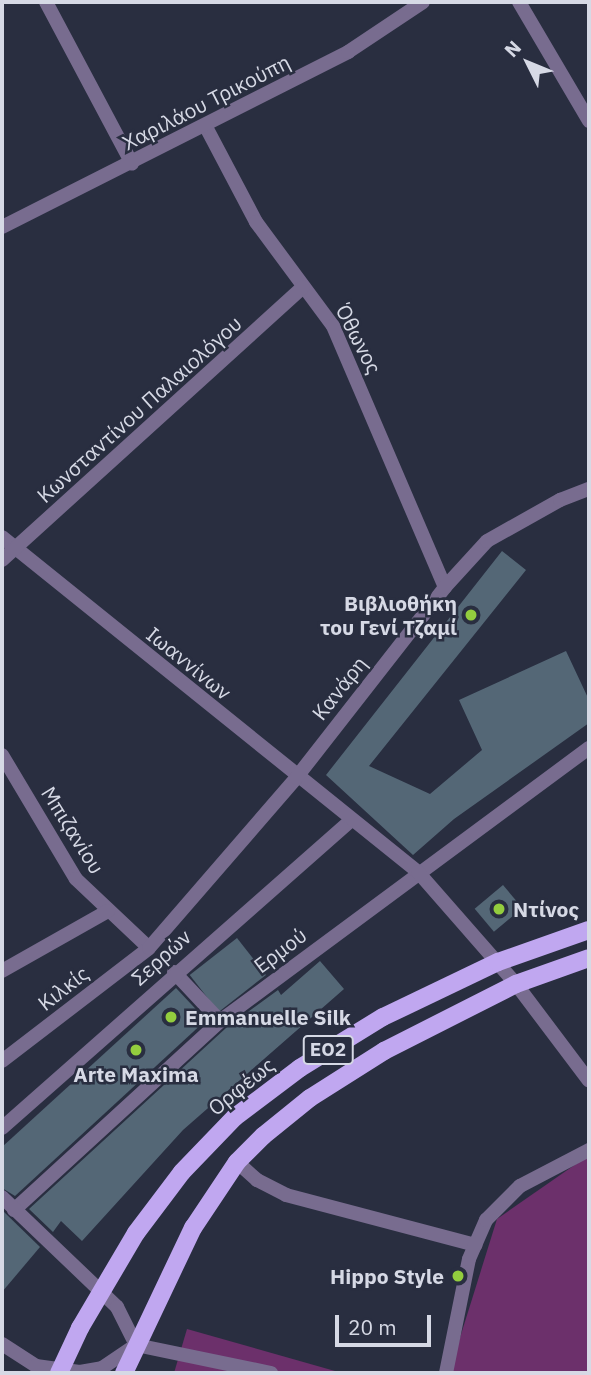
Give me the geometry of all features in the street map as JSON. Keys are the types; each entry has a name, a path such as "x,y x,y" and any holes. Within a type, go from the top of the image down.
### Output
{"main road":[{"name":"Ορφέως","path":"58,1372 101,1291 159,1201 235,1117 342,1041 498,962 589,930"},
{"name":"ΕΟ2","path":"124,1373 193,1228 237,1162 285,1117 343,1076 516,984 589,958"}],"street":[{"path":"46,2 132,164"},
{"name":"Χαριλάου Τρικούπη","path":"2,228 206,127 348,52 423,2"},
{"path":"519,2 589,121"},
{"name":"Όθωνος","path":"206,127 256,222 340,340 445,587"},
{"name":"Κωνσταντίνου Παλαιολόγου","path":"2,560 303,287"},
{"name":"Κανάρη","path":"149,948 296,778 445,587 487,541 560,500 589,489"},
{"name":"Ιωαννίνων","path":"2,537 296,778 418,873 498,962 589,1081"},
{"name":"Ερμού","path":"14,1210 220,1021 589,747"},
{"name":"Μπιζανίου","path":"2,755 76,879 149,948"},
{"name":"Σερρών","path":"2,1128 174,972 351,820"},
{"name":"Κιλκίς","path":"2,971 108,911"},
{"name":"Κιλκίς","path":"2,1061 149,948"},
{"path":"174,972 220,1021"},
{"path":"446,1373 475,1245 486,1220 520,1186 589,1150"},
{"path":"237,1162 257,1180 286,1195 475,1245"},
{"path":"2,1196 101,1291 129,1324 136,1345"},
{"path":"2,1344 36,1366 58,1372 102,1368 136,1345 271,1373"}],"shaded area":[{"path":"589,1155 589,1373 449,1373 497,1219"},
{"path":"187,1329 342,1373 174,1373"}],"building":[{"path":"502,551 526,570 369,766 430,794 482,750 459,700 566,651 589,700 589,723 454,819 413,855 326,775"},
{"name":"Ντίνος","path":"503,885 522,908 494,932 475,909"},
{"path":"237,938 266,975 219,1012 190,975"},
{"path":"320,961 344,989 183,1130 82,1241 61,1221 53,1232 29,1209 226,1028 278,990 281,995"},
{"path":"176,988 206,1020 15,1196 2,1188 2,1147"},
{"path":"2,1210 40,1247 2,1292"}],"place":[{"name":"Βιβλιοθήκη του Γενί Τζαμί","path":"471,615"},
{"name":"Ντίνος","path":"499,909"},
{"name":"Emmanuelle Silk","path":"171,1017"},
{"name":"Arte Maxima","path":"136,1050"},
{"name":"Hippo Style","path":"458,1276"}]}
